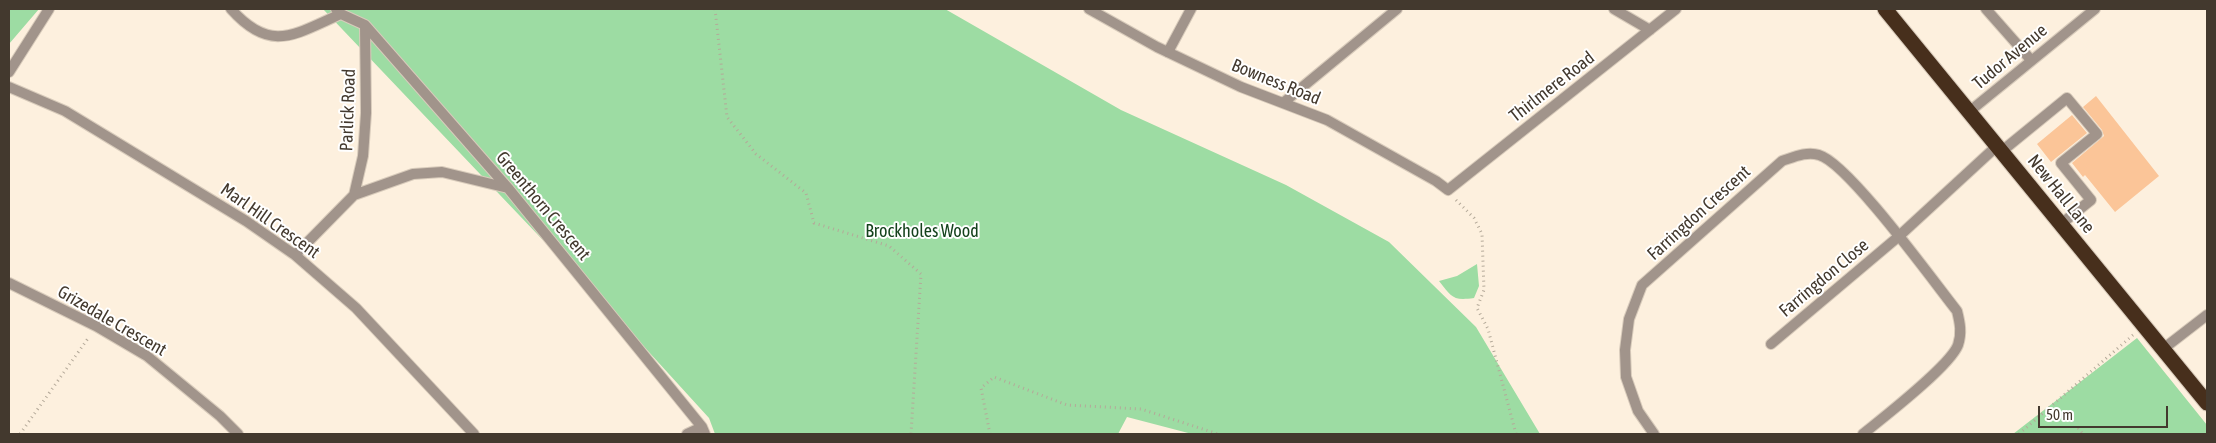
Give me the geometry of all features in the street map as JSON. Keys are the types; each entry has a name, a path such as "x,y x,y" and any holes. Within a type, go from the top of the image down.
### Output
{"highway":[{"name":"New Hall Lane","path":"1885,9 2207,403"}],"street":[{"path":"9,72 49,9"},
{"name":"Greenthorn Crescent","path":"231,9 240,20 258,33 277,36 293,35 339,12 365,25 508,188 703,430"},
{"name":"Bowness Road","path":"1089,9 1168,52 1241,87 1327,120 1436,181 1448,190"},
{"path":"1168,52 1191,9"},
{"path":"1283,103 1397,9"},
{"path":"1614,9 1650,30"},
{"name":"Thirlmere Road","path":"1448,190 1676,9"},
{"path":"1986,9 2032,60"},
{"name":"Tudor Avenue","path":"1970,111 2095,9"},
{"name":"Parlick Road","path":"354,195 363,156 366,113 365,25"},
{"name":"Marl Hill Crescent","path":"9,87 65,111 246,220 295,255 356,308 474,434"},
{"path":"1898,237 2000,148 2067,98 2097,134 2061,163 2091,200 2061,224"},
{"name":"Farringdon Crescent","path":"1654,434 1638,411 1626,377 1625,350 1629,319 1642,285 1782,161 1804,154 1820,155 1846,174 1957,311 1961,330 1957,346 1943,366 1863,434"},
{"path":"295,255 354,195 413,174 442,172 508,188"},
{"name":"Farringdon Close","path":"1771,344 1898,237"},
{"name":"Grizedale Crescent","path":"9,283 96,326 147,356 238,434"},
{"path":"2163,349 2207,315"},
{"path":"687,434 703,430"}],"path":[{"path":"715,9 727,117 756,154 806,193 814,223 889,246 921,274 911,434"},
{"path":"1448,190 1474,218 1482,234 1484,290 1477,308 1488,329 1516,434"},
{"path":"20,434 96,326"},
{"path":"2020,434 2143,326"},
{"path":"990,434 981,388 994,377 1067,405 1140,409 1218,434"},
{"path":"2078,428 2083,434"}],"green space":[{"path":"9,9 39,9 9,44"},
{"name":"Brockholes Wood","path":"323,9 945,9 1121,110 1286,185 1389,242 1476,327 1540,434 1192,434 1127,417 1118,434 715,434 709,418 637,339"},
{"path":"1477,264 1479,286 1474,298 1461,299 1453,297 1439,281 1457,276"},
{"path":"2137,338 2207,425 2207,434 2013,434"}],"building":[{"path":"2096,96 2159,176 2115,212 2085,175 2083,177 2072,163 2104,136 2102,130 2083,107"},
{"path":"2072,115 2087,133 2051,162 2037,144"}]}
